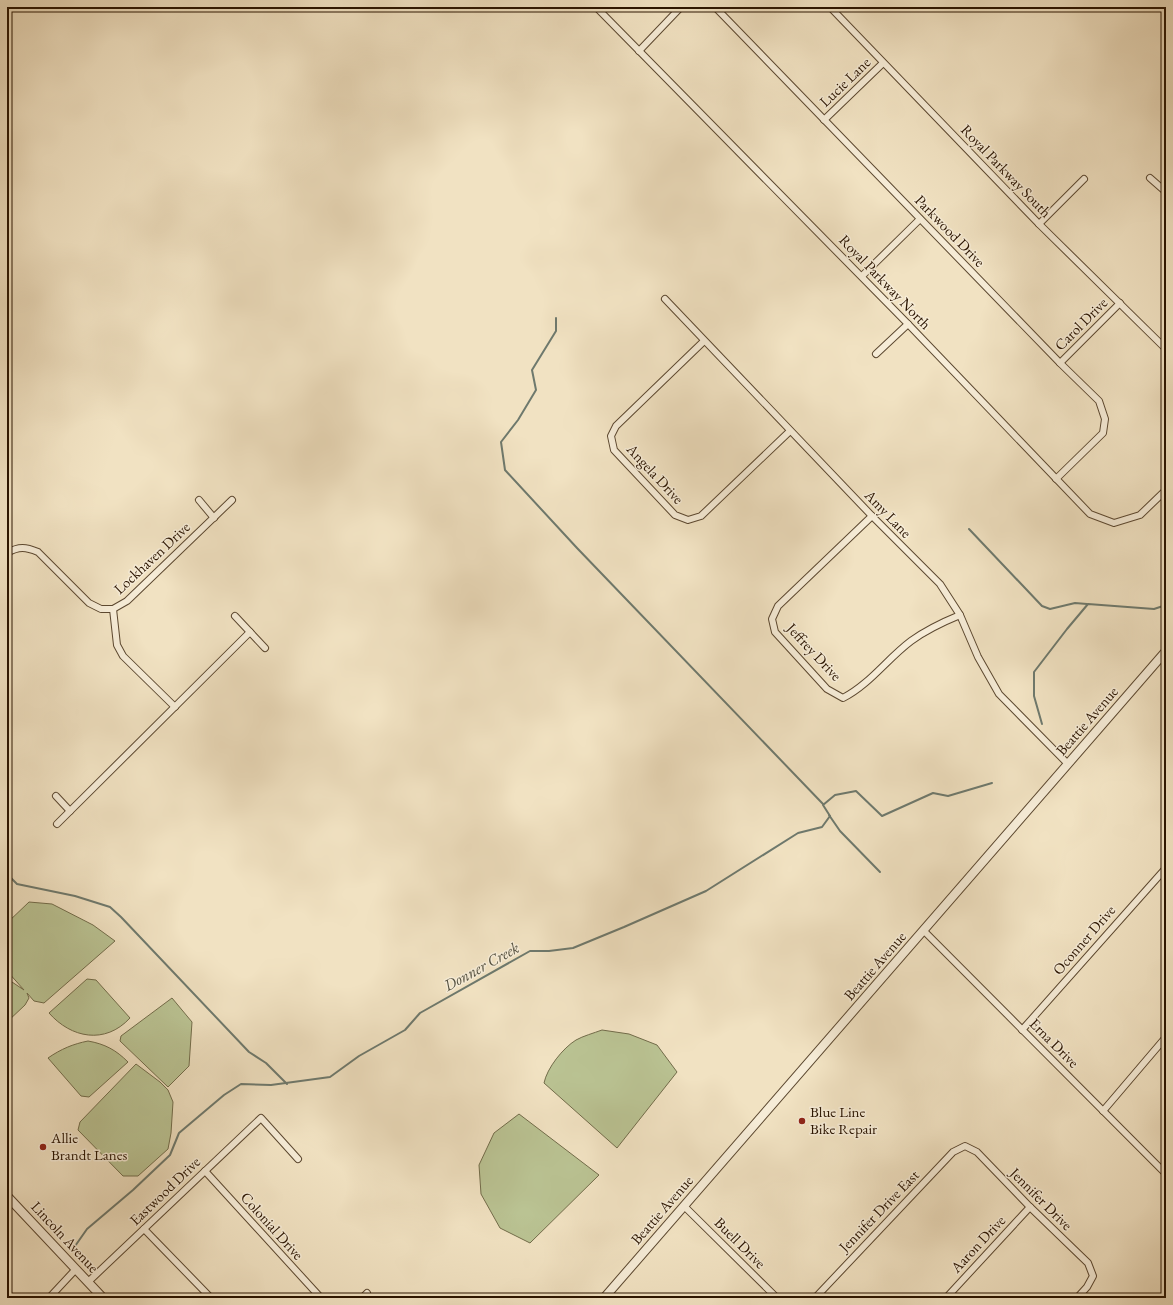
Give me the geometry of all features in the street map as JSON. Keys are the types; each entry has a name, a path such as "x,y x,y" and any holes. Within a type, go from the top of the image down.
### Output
{"street":[{"name":"Royal Parkway North","path":"596,7 862,276 1090,514 1114,523 1140,515 1166,490"},
{"path":"639,51 681,7"},
{"name":"Parkwood Drive","path":"715,7 1098,401 1105,419 1103,433 1056,479"},
{"name":"Royal Parkway South","path":"830,7 1039,224 1166,349"},
{"name":"Lucie Lane","path":"824,120 884,62"},
{"path":"1150,178 1166,192"},
{"path":"1039,224 1084,179"},
{"path":"862,276 920,219"},
{"name":"Amy Lane","path":"665,299 872,516 940,584 960,615 978,657 999,694 1068,764"},
{"name":"Carol Drive","path":"1060,363 1120,303"},
{"path":"876,354 908,324"},
{"name":"Angela Drive","path":"704,341 616,426 611,436 614,450 675,515 688,520 701,516 790,430"},
{"path":"199,500 214,518"},
{"name":"Lockhaven Drive","path":"7,553 15,548 27,548 38,552 90,603 100,608 113,609 127,601 232,500"},
{"name":"Jeffrey Drive","path":"872,516 778,606 772,618 775,632 780,638 827,689 843,698 856,691 911,642 935,626 960,615"},
{"path":"113,609 117,645 123,656 175,707"},
{"path":"235,616 266,648"},
{"path":"57,824 250,632"},
{"name":"Beattie Avenue","path":"604,1298 1166,651"},
{"path":"56,796 70,811"},
{"name":"Oconner Drive","path":"1022,1030 1166,868"},
{"name":"Erna Drive","path":"924,930 1166,1174"},
{"path":"1103,1111 1166,1037"},
{"name":"Eastwood Drive","path":"88,1282 261,1118 298,1159"},
{"name":"Jennifer Drive","path":"965,1146 978,1152 1030,1207 1088,1263 1093,1276 1087,1287 1077,1298"},
{"name":"Jennifer Drive East","path":"815,1298 953,1152 965,1146"},
{"name":"Colonial Drive","path":"205,1171 321,1298"},
{"name":"Lincoln Avenue","path":"7,1196 103,1298"},
{"name":"Buell Drive","path":"684,1206 777,1298"},
{"name":"Aaron Drive","path":"946,1298 1030,1207"},
{"path":"144,1229 211,1298"},
{"path":"49,1298 76,1269"},
{"path":"362,1298 367,1293"}],"green space":[{"path":"29,902 52,904 93,925 115,941 44,1003 34,1001 27,993 29,998 25,1005 7,1022 7,981 12,982 24,990 7,971 7,923"},
{"path":"87,979 96,980 130,1018 120,1027 99,1035 88,1035 78,1033 67,1028 49,1013"},
{"path":"172,998 192,1022 189,1066 168,1087 120,1041 121,1036"},
{"path":"602,1030 629,1034 657,1045 677,1072 617,1148 544,1083 548,1071 566,1048 585,1036"},
{"path":"88,1041 110,1048 128,1062 89,1097 81,1096 48,1058 67,1047"},
{"path":"136,1064 168,1090 173,1102 171,1133 168,1149 138,1176 123,1176 78,1130 80,1122"},
{"path":"519,1114 599,1175 530,1243 500,1228 481,1194 479,1165 494,1133"}],"waterway":[{"path":"556,318 556,331 532,370 536,390 518,420 501,442 505,470 577,548 823,804"},
{"path":"969,529 1042,606 1050,609 1075,603 1087,604"},
{"name":"Donner Creek","path":"1042,724 1034,696 1034,672 1088,604 1154,609 1166,605"},
{"name":"Donner Creek","path":"73,1249 87,1229 133,1190 170,1155 179,1133 224,1095 241,1084 271,1085 330,1077 359,1056 405,1030 420,1013 530,951 549,951 573,948 624,927 706,891 798,833 822,827 830,816 823,805 835,795 856,791 882,816 933,793 948,796 992,783"},
{"path":"829,815 840,831 880,872"},
{"path":"7,874 17,884 75,896 110,907 249,1052 266,1063 287,1084"}],"place":[{"name":"Blue Line Bike Repair","path":"802,1121"},
{"name":"Allie Brandt Lanes","path":"43,1147"}]}
